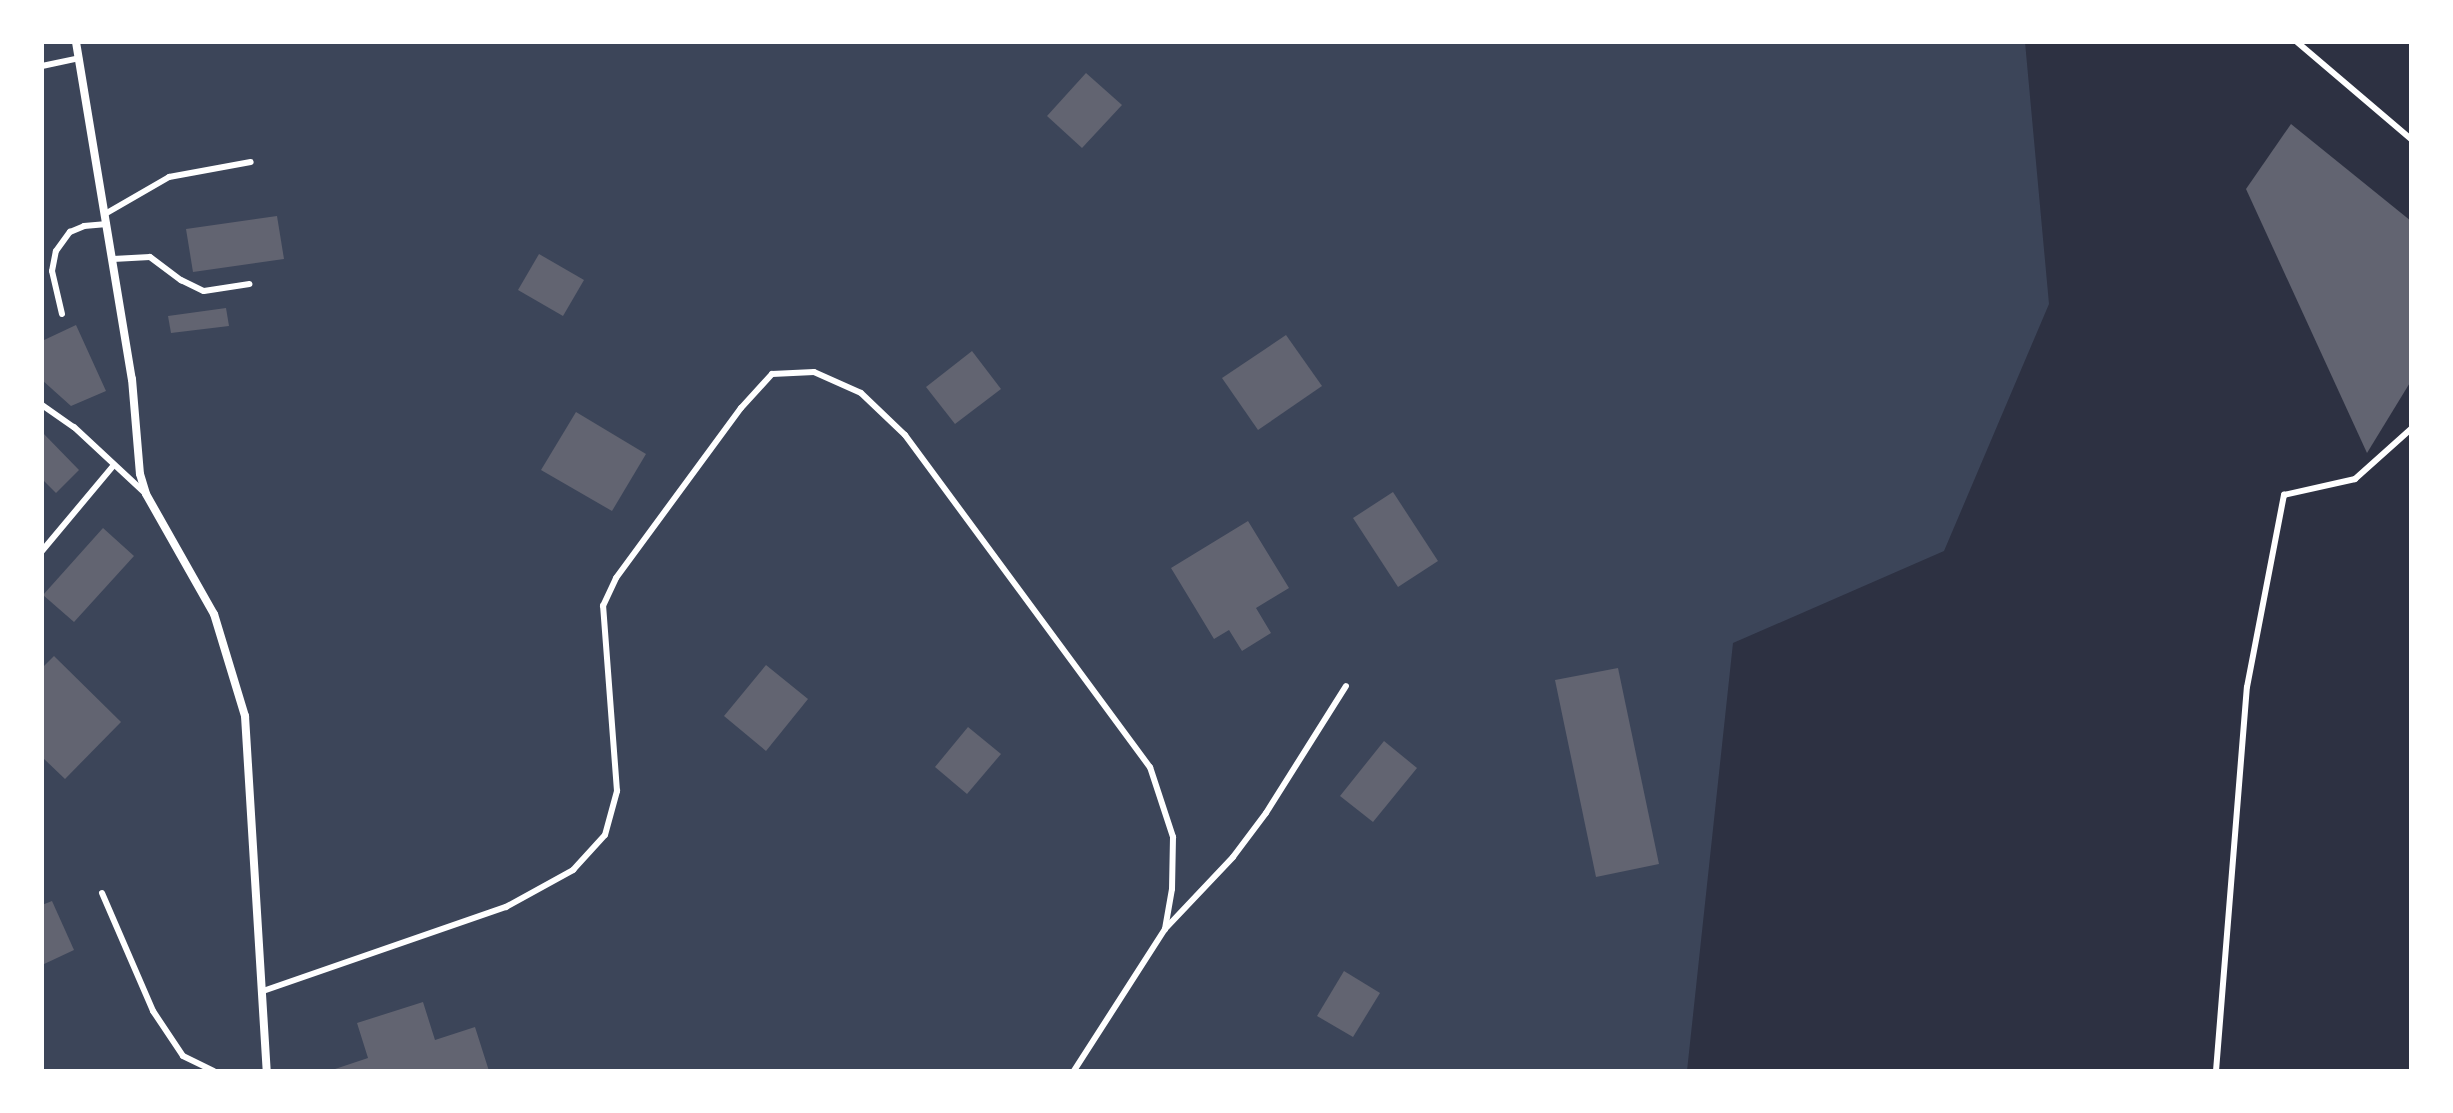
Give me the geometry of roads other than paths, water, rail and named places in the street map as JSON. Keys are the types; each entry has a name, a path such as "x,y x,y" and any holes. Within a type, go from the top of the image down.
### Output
{"street":[{"path":"76,42 113,259 146,494 214,614 245,716 267,1071"}],"lane":[{"path":"2297,42 2411,139"},
{"path":"42,66 79,58"},
{"path":"105,214 169,177 251,162"},
{"path":"62,314 52,271 56,251 70,232 84,226 107,224"},
{"path":"113,259 150,257 181,280 204,291 249,284"},
{"path":"263,991 506,907 573,870 605,835 617,791 603,606 625,565 741,408 772,374 814,372 861,393 905,435 1150,767 1173,837 1172,889 1165,929"},
{"path":"42,405 74,427 146,494"},
{"path":"2216,1071 2247,687 2284,495 2355,479 2411,429"},
{"path":"42,551 113,466"},
{"path":"1074,1071 1165,929 1233,857 1258,824 1346,686"},
{"path":"102,893 153,1011 183,1056 214,1071"}]}
